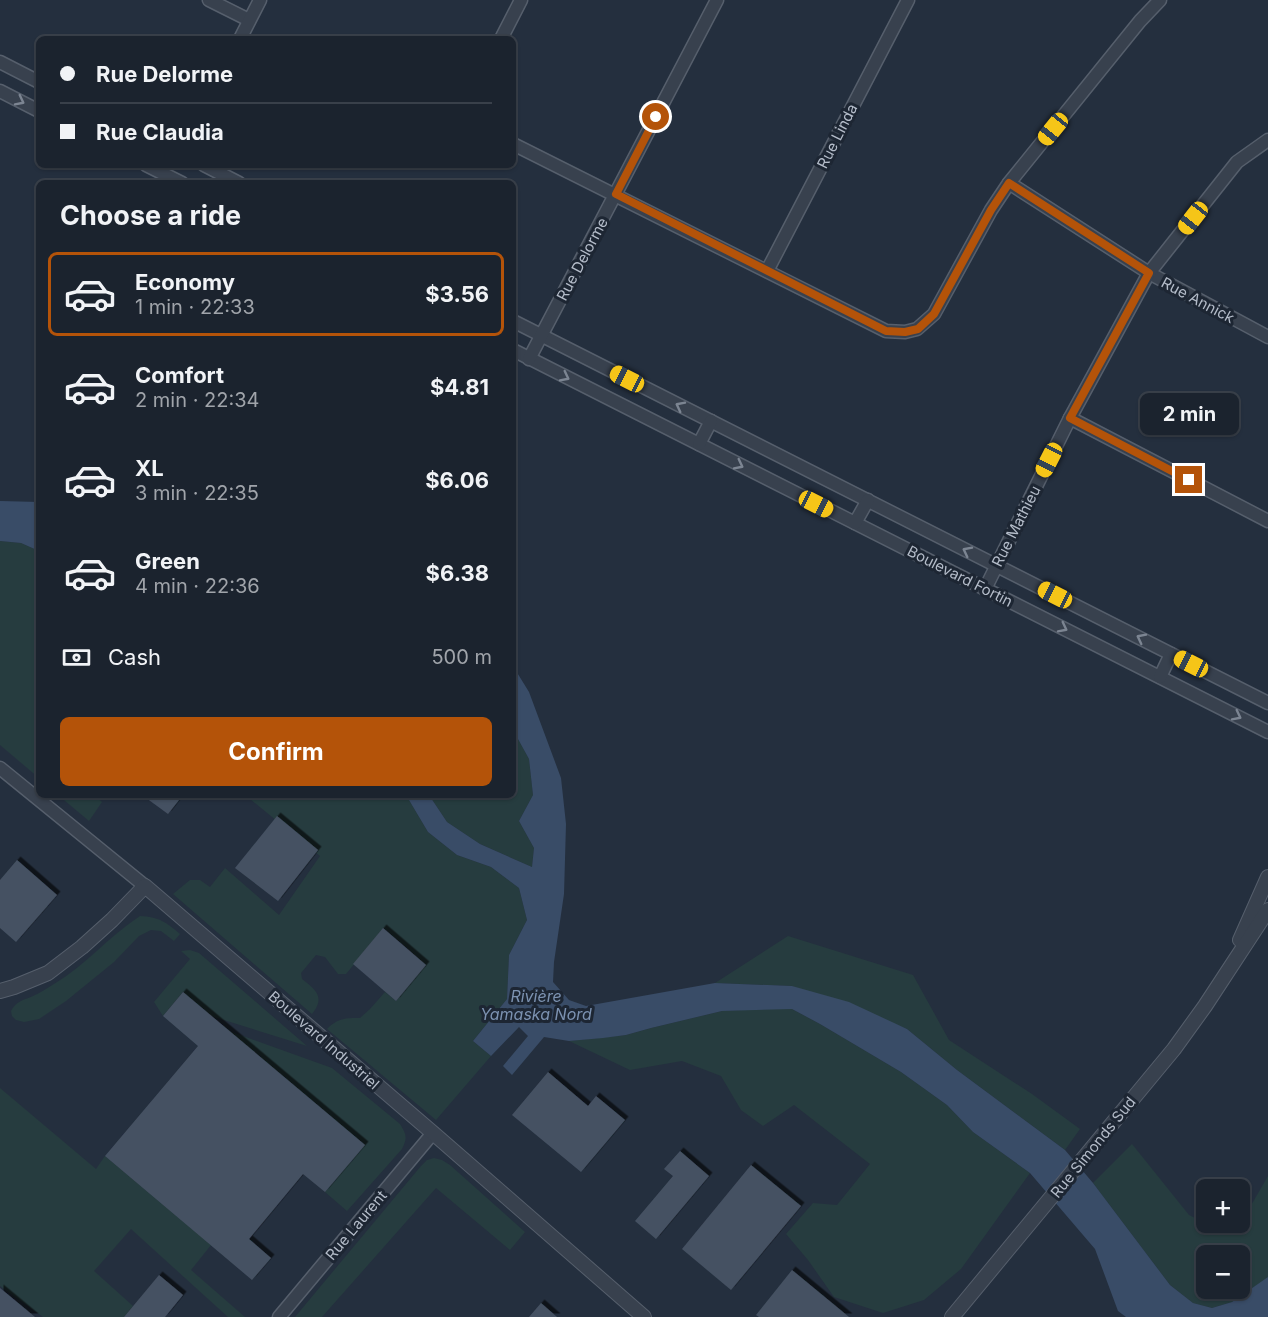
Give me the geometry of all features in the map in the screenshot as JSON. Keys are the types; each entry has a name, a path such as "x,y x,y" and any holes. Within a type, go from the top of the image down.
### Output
{"street":[{"path":"208,0 249,20"},
{"path":"241,36 260,0"},
{"path":"503,36 521,0"},
{"name":"Rue Delorme","path":"529,358 717,0"},
{"name":"Rue Linda","path":"767,271 908,0"},
{"path":"516,145 886,331 905,332 918,329 934,314 991,210 1009,183 1140,21 1160,0"},
{"path":"0,62 36,80"},
{"path":"0,91 36,109"},
{"name":"Rue Mathieu","path":"985,589 1070,418 1149,273 1237,162 1268,140"},
{"path":"210,168 233,180"},
{"name":"Rue Annick","path":"1009,183 1149,273 1268,337"},
{"name":"Boulevard Fortin","path":"516,323 1268,703"},
{"name":"Boulevard Fortin","path":"516,352 1268,732"},
{"path":"1070,418 1268,520"},
{"path":"699,444 711,421"},
{"path":"855,523 868,500"},
{"path":"1160,677 1171,654"},
{"name":"Boulevard Industriel","path":"0,768 36,797"},
{"name":"Boulevard Industriel","path":"37,798 145,886 645,1317"},
{"name":"Rue Simonds Sud","path":"1226,973 1268,877"},
{"path":"0,991 48,973 82,947 145,886"},
{"name":"Rue Simonds Sud","path":"952,1317 1174,1049 1268,910"},
{"name":"Rue Laurent","path":"279,1317 433,1133"}],"green space":[{"path":"0,541 21,543 36,550 36,775 0,745"},
{"path":"516,735 529,759 533,795 519,821 534,848 532,867 480,844 447,822 431,798 516,798"},
{"path":"62,798 97,798 102,802 89,821"},
{"path":"249,798 408,798 428,832 457,855 491,867 519,888 527,920 509,955 507,999 473,1041 491,1056 436,1120 327,1029 342,1019 360,1018 385,992 396,1001 426,965 384,928 346,974 338,974 325,957 316,955 301,973 302,979 318,995 318,1003 312,1014 173,894 190,880 200,880 210,887 225,868 279,915 320,856"},
{"path":"140,916 162,921 180,934 174,941 161,931 151,930 139,936 114,962 66,1001 39,1019 24,1022 12,1016 11,1011 18,1003 66,976"},
{"path":"788,936 913,975 949,1040 1032,1094 1080,1129 1065,1150 957,1070 907,1029 792,986 715,983"},
{"path":"190,950 199,953 307,1046 211,1016 183,992 163,1016 154,1002 190,959 181,951"},
{"path":"792,1009 901,1072 947,1105 973,1132 1030,1173 961,1269 924,1300 883,1313 834,1297 786,1234 813,1203 837,1205 870,1164 794,1105 763,1126 741,1110 721,1076 682,1061 630,1070 569,1041 626,1035 722,1011"},
{"path":"229,1031 332,1068 400,1124 404,1130 406,1136 402,1149 347,1211 325,1192 364,1145"},
{"path":"0,1088 96,1169 105,1156 211,1245 191,1270 245,1317 228,1317 131,1229 94,1271 133,1306 124,1317 43,1317 0,1286"},
{"path":"1132,1144 1189,1215 1196,1218 1196,1233 1250,1233 1250,1206 1268,1176 1268,1277 1250,1290 1250,1245 1196,1245 1196,1299 1236,1299 1212,1308 1193,1303 1170,1285 1093,1183"},
{"path":"434,1158 450,1165 525,1232 510,1250 436,1188 322,1317 295,1317 421,1166 427,1160"}],"water":[{"path":"0,501 36,502 36,550 21,543 0,541"},
{"name":"Rivière Yamaska Nord","path":"516,671 529,692 561,778 566,824 564,894 553,982 569,1000 586,1006 715,983 792,986 849,1002 907,1029 957,1070 1065,1150 1093,1183 1170,1285 1193,1303 1212,1308 1236,1299 1250,1299 1250,1290 1268,1277 1268,1317 1126,1317 1118,1311 1095,1249 1030,1173 973,1132 947,1105 901,1072 792,1009 722,1011 626,1035 603,1038 569,1041 544,1037 512,1075 503,1066 528,1036 519,1027 491,1056 473,1041 507,999 509,955 527,920 519,888 491,867 457,855 428,832 408,798 431,798 447,822 480,844 532,867 534,848 519,821 533,795 529,759 516,735"}],"building":[{"path":"146,798 181,798 168,814"},
{"path":"277,816 318,850 278,901 235,868"},
{"path":"17,860 57,895 16,942 0,928 0,880"},
{"path":"383,928 426,965 396,1001 353,964"},
{"path":"183,992 365,1145 325,1192 303,1174 249,1239 271,1258 252,1280 105,1156 198,1046 163,1016"},
{"path":"548,1072 588,1106 596,1096 625,1120 581,1172 512,1115"},
{"path":"680,1151 709,1176 656,1239 635,1221 673,1176 664,1169"},
{"path":"751,1165 801,1206 731,1290 682,1249"},
{"path":"792,1270 849,1317 759,1317 756,1315"},
{"path":"159,1275 183,1295 165,1317 124,1317"},
{"path":"0,1288 35,1317 0,1317"},
{"path":"541,1303 557,1317 529,1317"}],"route":[{"path":"656,117 616,194 886,331 905,332 918,329 934,314 991,210 1009,183 1149,273 1070,418 1189,480"}]}
